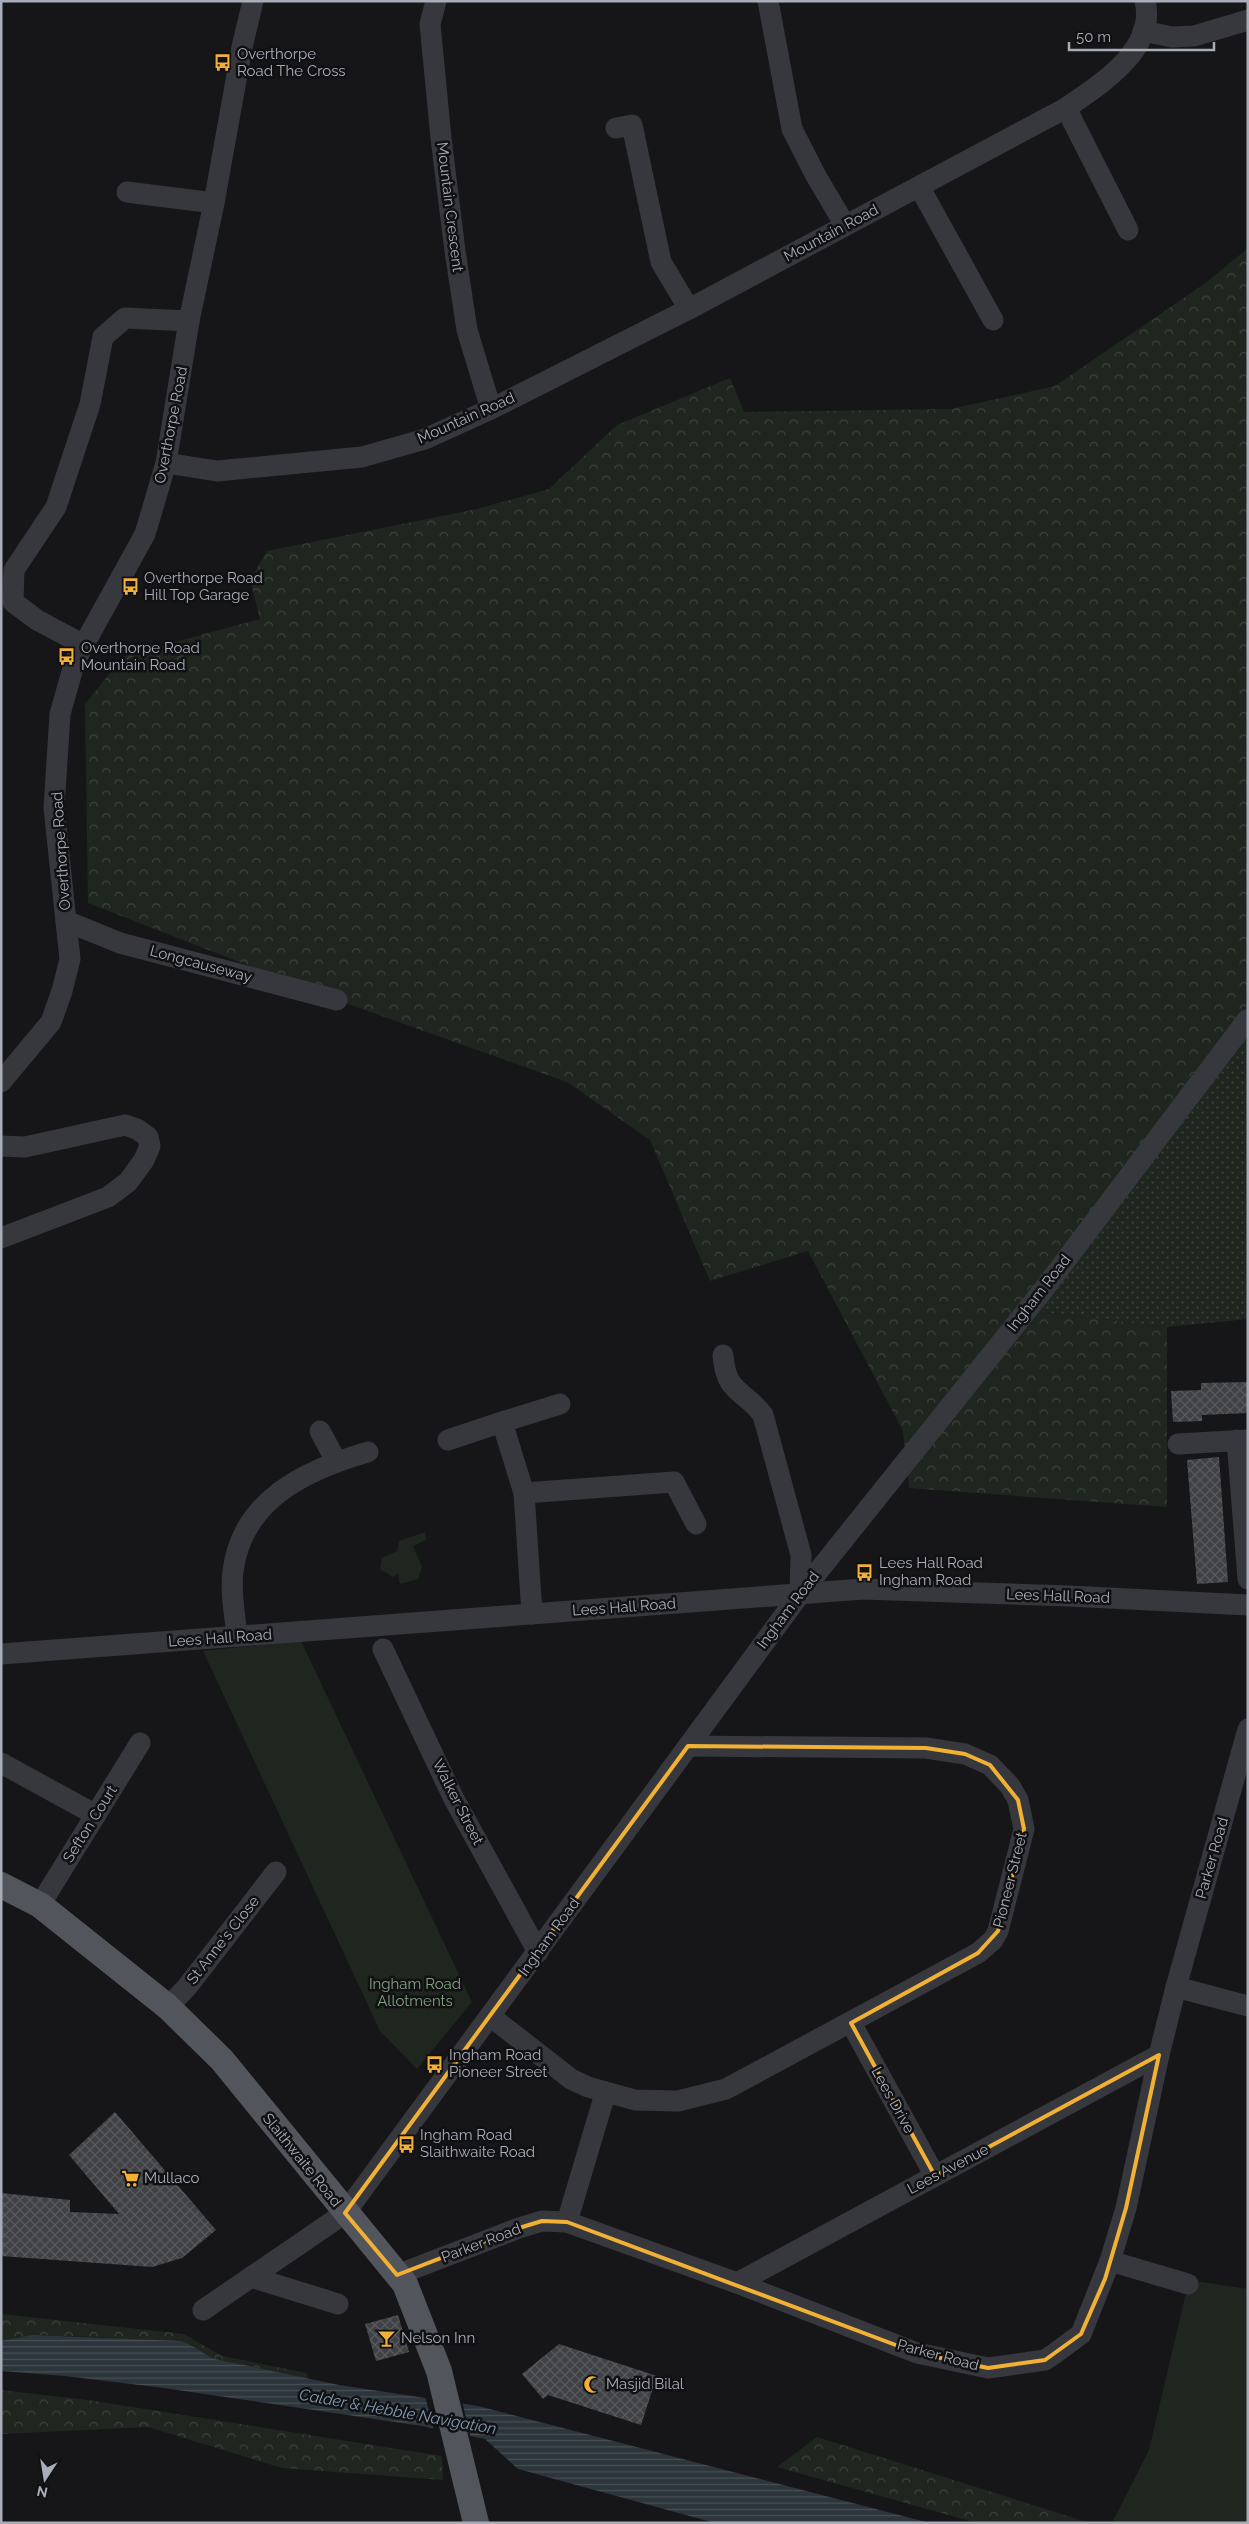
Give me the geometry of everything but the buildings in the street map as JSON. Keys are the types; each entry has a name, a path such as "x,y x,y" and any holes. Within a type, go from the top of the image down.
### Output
{"main road":[{"name":"Slaithwaite Road","path":"1,1885 40,1905 168,2007 222,2060 345,2213 405,2284 439,2371 476,2523"}],"street":[{"name":"Overthorpe Road","path":"1,1082 51,1022 62,991 70,959 54,808 59,723 75,661 145,534 166,463 190,321 214,203 242,47 254,1"},
{"name":"Mountain Crescent","path":"436,1 430,24 441,138 455,251 467,330 491,409"},
{"path":"768,1 792,129 816,176 845,224"},
{"name":"Mountain Road","path":"166,463 217,471 362,457 425,439 491,409 689,309 845,224 920,188 1066,108 1112,76 1130,56 1143,31 1145,1"},
{"path":"1143,31 1172,37 1194,36 1247,24"},
{"path":"1066,108 1128,230"},
{"path":"616,128 632,125 661,262 689,309"},
{"path":"920,188 993,320"},
{"path":"127,192 214,203"},
{"path":"84,645 37,620 13,602 14,570 56,507 90,404 103,337 125,318 190,321"},
{"name":"Longcauseway","path":"66,921 120,943 337,1000"},
{"name":"Ingham Road","path":"203,2310 345,2213 800,1594 1038,1296 1247,1020"},
{"path":"1,1146 25,1147 125,1125 137,1128 148,1138 150,1146 144,1160 128,1182 108,1198 1,1238"},
{"path":"723,1355 724,1368 731,1384 737,1392 755,1404 763,1415 802,1555 800,1594"},
{"path":"448,1440 560,1404"},
{"path":"502,1422 524,1493 532,1614"},
{"path":"320,1432 324,1436 336,1461"},
{"path":"1178,1444 1242,1440 1248,1579"},
{"path":"237,1636 233,1573 238,1550 247,1528 264,1503 287,1485 336,1461 368,1452"},
{"path":"524,1493 674,1482 696,1524"},
{"name":"Lees Hall Road","path":"1,1654 863,1589 1069,1596 1248,1605"},
{"name":"Walker Street","path":"383,1649 454,1799 538,1952"},
{"name":"Parker Road","path":"397,2275 518,2228 542,2221 566,2222 737,2283 917,2353 988,2368 1045,2360 1081,2334 1110,2261 1126,2208 1159,2055 1176,1987 1248,1729"},
{"name":"Sefton Court","path":"40,1905 140,1743"},
{"name":"Pioneer Street","path":"490,2016 571,2079 605,2094 657,2102 700,2097 726,2089 851,2023 978,1953 993,1940 998,1931 1024,1829 1018,1800 1010,1786 990,1765 978,1758 964,1754 926,1748 688,1746"},
{"path":"1,1763 96,1815"},
{"name":"St Anne's Close","path":"168,2007 187,1987 276,1872"},
{"path":"1176,1987 1248,2006"},
{"name":"Lees Drive","path":"851,2023 936,2176"},
{"name":"Lees Avenue","path":"737,2283 1159,2055"},
{"path":"566,2222 605,2094"},
{"path":"1110,2261 1188,2284"},
{"path":"251,2277 338,2304"}],"highlighted area":[{"path":"688,1746 926,1748 965,1754 990,1765 1018,1800 1024,1829 998,1931 978,1953 851,2023 935,2176 1159,2055 1126,2208 1105,2279 1081,2334 1045,2360 988,2368 917,2353 567,2222 542,2221 519,2228 397,2275 345,2213"}],"green space":[{"path":"1248,248 1248,1011 1027,1310 1167,1327 1167,1507 909,1488 903,1431 808,1251 710,1281 650,1140 567,1082 337,1000 88,903 85,704 124,656 260,619 250,580 267,551 477,509 549,489 617,425 730,378 744,412 951,409 1055,386 1207,282"},
{"path":"1248,1011 1248,1319 1167,1327 1027,1310"},
{"path":"425,1532 426,1540 413,1546 422,1567 418,1579 400,1584 398,1574 393,1577 380,1569 382,1558 397,1551 399,1541"},
{"name":"Ingham Road Allotments","path":"301,1641 472,2002 417,2069 380,2031 203,1651"},
{"path":"1189,2280 1248,2289 1248,2523 1112,2523 1149,2450"},
{"path":"1,2314 184,2334 222,2356 307,2373 308,2379 215,2359 204,2355 191,2344 95,2337 32,2335 1,2341"},
{"path":"1,2390 88,2400 442,2456 443,2480 282,2468 148,2427 1,2434"},
{"path":"817,2437 1090,2523 977,2523 777,2467"}],"water":[{"name":"Calder & Hebble Navigation","path":"32,2335 180,2341 190,2344 215,2359 339,2385 478,2406 930,2523 715,2523 518,2469 485,2439 422,2426 164,2388 65,2376 1,2371 1,2341"}],"pier":[{"path":"425,2396 462,2401 471,2439 434,2431"}],"place":[{"name":"Overthorpe Road The Cross","path":"223,63"},
{"name":"Overthorpe Road Hill Top Garage","path":"130,587"},
{"name":"Overthorpe Road Mountain Road","path":"67,657"},
{"name":"Lees Hall Road Ingham Road","path":"865,1572"},
{"name":"Ingham Road Pioneer Street","path":"435,2064"},
{"name":"Ingham Road Slaithwaite Road","path":"406,2144"},
{"name":"Mullaco","path":"130,2178"},
{"name":"Nelson Inn","path":"387,2338"},
{"name":"Masjid Bilal","path":"592,2384"}]}
